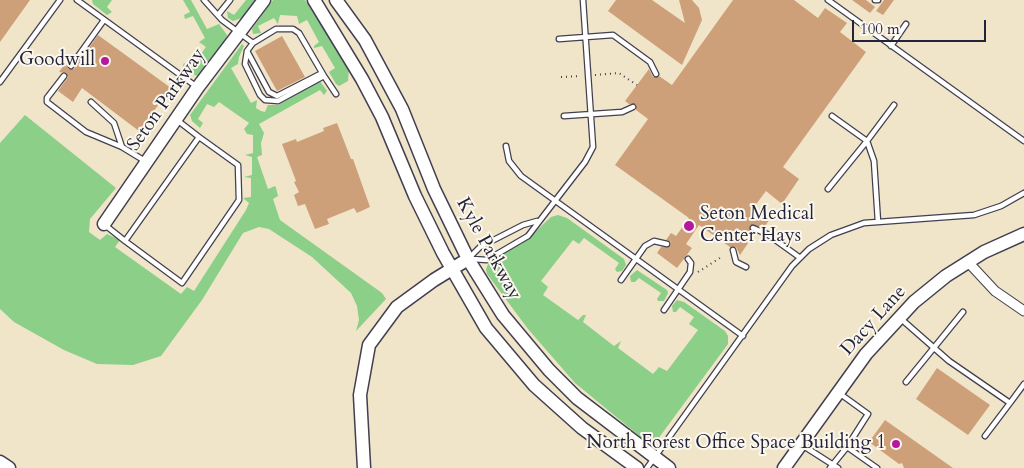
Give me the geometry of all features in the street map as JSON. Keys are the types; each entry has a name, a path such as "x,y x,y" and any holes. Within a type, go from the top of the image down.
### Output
{"street":[{"name":"Seton Parkway","path":"104,224 198,87 264,0"},
{"name":"Kyle Parkway","path":"314,0 350,56 382,117 415,196 451,268 486,328 534,384 582,428 637,468"},
{"name":"Kyle Parkway","path":"336,0 365,40 402,109 434,189 468,259 503,315 549,370 577,398 669,468"},
{"name":"Dacy Lane","path":"784,468 876,342 899,317 946,276 968,262 1024,234"},
{"path":"364,468 360,395 369,345 397,307 451,268 468,259"},
{"path":"968,262 995,291 1024,310"},
{"path":"0,462 9,468"}],"lane":[{"path":"0,82 60,0"},
{"path":"77,0 198,87"},
{"path":"204,0 218,15 253,43"},
{"path":"218,15 230,0"},
{"path":"468,259 487,260 528,236 585,162 593,147 593,114 583,0"},
{"path":"828,0 1024,141"},
{"path":"71,66 104,20"},
{"path":"891,46 906,24"},
{"path":"323,74 278,100 265,100 260,95 245,64 247,51 253,43 276,29 293,29 299,34 336,94"},
{"path":"558,39 608,35 618,37 650,62 656,74"},
{"path":"247,51 268,92 277,96 323,74"},
{"path":"64,76 47,98 53,107 86,132 122,147 146,162"},
{"path":"91,102 114,122 122,147"},
{"path":"828,189 894,106"},
{"path":"564,116 622,112 633,107"},
{"path":"832,116 866,141 874,161 878,222"},
{"path":"104,224 182,283 239,200 238,165 199,138 176,119"},
{"path":"125,240 199,138"},
{"path":"506,146 509,161 515,170 555,203 742,336"},
{"path":"648,468 799,257 831,235 853,226 878,222 974,215 1001,206 1024,193"},
{"path":"468,259 480,247 523,225 537,222"},
{"path":"753,228 770,236 799,257"},
{"path":"621,280 650,242 658,241 666,244"},
{"path":"734,250 736,262 746,267"},
{"path":"664,310 690,272 691,263 688,259"},
{"path":"906,382 962,312"},
{"path":"899,317 948,361 1010,403"},
{"path":"985,436 1024,384"},
{"path":"831,466 868,414 838,392"},
{"path":"801,445 831,466 838,468"},
{"path":"846,447 877,468"}],"path":[{"path":"596,75 619,74 637,85"},
{"path":"561,77 584,76"},
{"path":"698,272 722,256"}],"green space":[{"path":"92,0 112,0 107,7 112,12 107,15 93,4"},
{"path":"183,0 191,0 207,29 219,24 227,35 226,40 203,71 197,76 183,69 183,65 184,63 191,67 206,47 199,42 205,38 193,16 185,19 184,15 190,12"},
{"path":"246,0 255,0 242,18 233,21 228,18 227,11 234,15"},
{"path":"273,0 305,0 349,68 348,81 339,86 336,84 329,72 335,68 322,46 314,48 319,42 307,20 299,24 297,16 280,15 278,24 274,18 258,26 261,33 253,34 252,29"},
{"path":"242,44 244,46 238,64 231,68 251,103 257,100 256,108 261,111 265,112 268,105 278,105 320,81 327,91 324,95 320,90 259,124 264,133 261,143 262,155 257,157 268,189 275,186 276,188 278,196 273,199 280,220 382,293 386,299 356,331 359,320 357,306 351,293 312,257 269,229 259,227 243,233 202,300 161,356 133,365 97,364 64,350 14,322 0,309 0,143 25,115 116,188 90,219 89,232 100,240 107,234 120,240 115,247 181,294 187,287 194,291 246,210 249,203 243,198 251,197 251,178 244,177 252,175 252,157 245,155 253,153 253,135 247,134 244,129 249,123 219,102 214,107 207,104 198,119 203,123 200,128 192,121 190,115"},
{"path":"558,215 567,218 624,259 626,265 622,271 617,272 615,269 619,263 584,238 579,244 573,240 541,281 548,287 543,295 578,320 583,315 586,315 583,322 614,346 621,341 618,348 653,374 659,367 667,371 698,330 689,324 694,317 680,307 676,312 673,312 672,306 677,300 684,302 725,331 728,336 728,344 655,443 648,443 575,383 528,329 487,274 486,269 489,262 523,243 551,217"},
{"path":"637,270 667,290 668,293 664,301 658,301 657,299 661,293 639,278 635,282 631,282 630,276"}],"building":[{"path":"0,0 30,0 0,42"},
{"path":"616,0 652,0 685,23 679,0 692,0 699,8 702,20 682,65 608,11"},
{"name":"Seton Medical Center Hays","path":"733,0 794,0 818,18 825,8 847,23 840,32 866,52 783,167 799,179 782,204 766,191 754,207 770,219 765,226 762,224 760,227 750,225 750,230 755,233 740,255 736,247 730,247 699,225 686,244 692,248 677,268 657,253 661,247 670,246 671,242 666,240 671,233 676,236 689,218 615,165 648,119 636,110 636,104 629,104 625,101 649,69 653,77 659,76 672,85"},
{"path":"852,0 866,0 875,7 870,13"},
{"path":"884,0 894,0 883,15 876,11"},
{"name":"Goodwill","path":"98,35 171,88 139,131 82,88 73,102 58,91 68,77 66,73 59,72 66,62 68,69 74,69"},
{"path":"282,36 305,77 277,91 255,51"},
{"path":"337,123 351,159 353,159 370,207 357,213 354,208 327,219 329,224 315,229 305,204 298,206 294,195 299,192 282,144 296,139 297,142 324,131 323,128"},
{"path":"937,368 990,405 968,435 916,399"},
{"name":"North Forest Office Space Building 1","path":"885,420 953,468 904,468 902,463 899,464 869,442"}],"place":[{"name":"Goodwill","path":"105,61"},
{"name":"Seton Medical Center Hays","path":"689,226"},
{"name":"North Forest Office Space Building 1","path":"896,444"}]}
